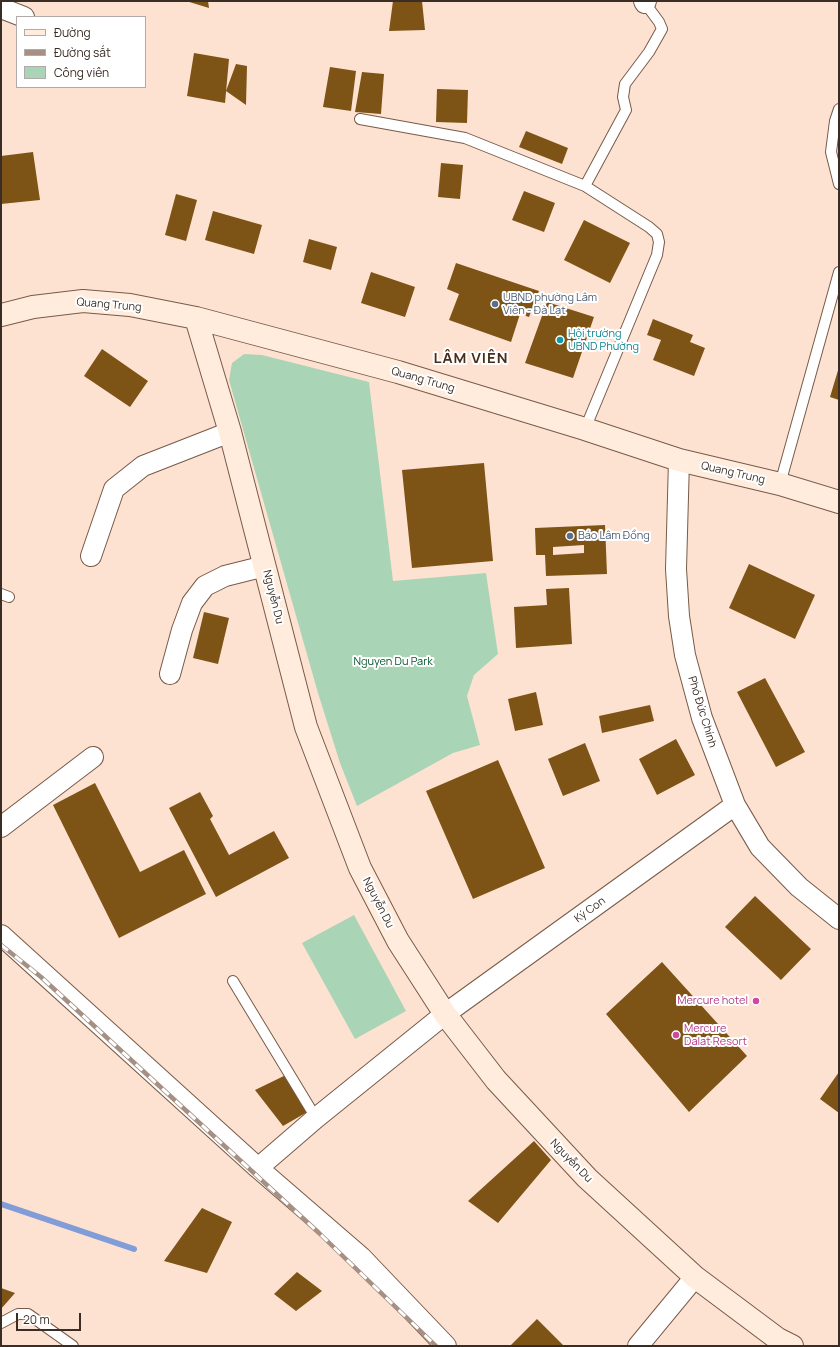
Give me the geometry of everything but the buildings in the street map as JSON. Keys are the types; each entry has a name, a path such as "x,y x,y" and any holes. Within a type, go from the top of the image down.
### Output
{"street":[{"path":"1,8 21,16"},
{"name":"Quang Trung","path":"1,315 33,306 83,301 130,305 196,318 398,372 586,429 679,460 780,484 839,502"},
{"name":"Nguyễn Du","path":"196,318 230,432 306,727 360,868 398,941 445,1014 496,1080 587,1178 695,1277 778,1339 792,1346"},
{"path":"91,556 114,489 143,466 230,432"},
{"name":"Phó Đức Chính","path":"679,460 676,570 682,632 686,655 702,718 735,805 760,847 799,887 839,919"},
{"path":"170,674 182,630 192,603 205,586 225,576 265,566"},
{"path":"1,827 94,757"},
{"name":"Ký Con","path":"258,1168 316,1118 445,1014 735,805"},
{"path":"1,935 258,1168 362,1257 446,1346"},
{"path":"638,1346 695,1277"}],"lane":[{"path":"585,186 626,110 623,97 625,84 650,52 662,29 660,22 645,2"},
{"path":"839,109 835,121 831,152 839,184"},
{"path":"360,119 465,138 585,186 649,227 657,234 659,242 657,255 586,429"},
{"path":"780,484 839,272"},
{"path":"233,981 316,1118"},
{"path":"1,1323 18,1314 28,1314 73,1346"}],"green space":[{"name":"Nguyen Du Park","path":"244,354 262,355 369,382 393,581 486,573 498,654 474,675 467,696 480,745 453,753 357,806 340,763 318,693 229,380 232,363"},
{"path":"354,915 406,1011 355,1039 302,943"}],"waterway":[{"path":"1,1204 134,1249"}],"railway":[{"path":"1,945 41,977 319,1233 436,1346"}],"place":[{"name":"UBND phường Lâm Viên - Đà Lạt","path":"495,304"},
{"name":"Hội trường UBND Phường","path":"560,340"},
{"name":"Báo Lâm Đồng","path":"570,536"},
{"name":"Mercure hotel","path":"756,1001"},
{"name":"Mercure Dalat Resort","path":"676,1035"}],"district":[{"name":"LÂM VIÊN","path":"471,359"}]}
